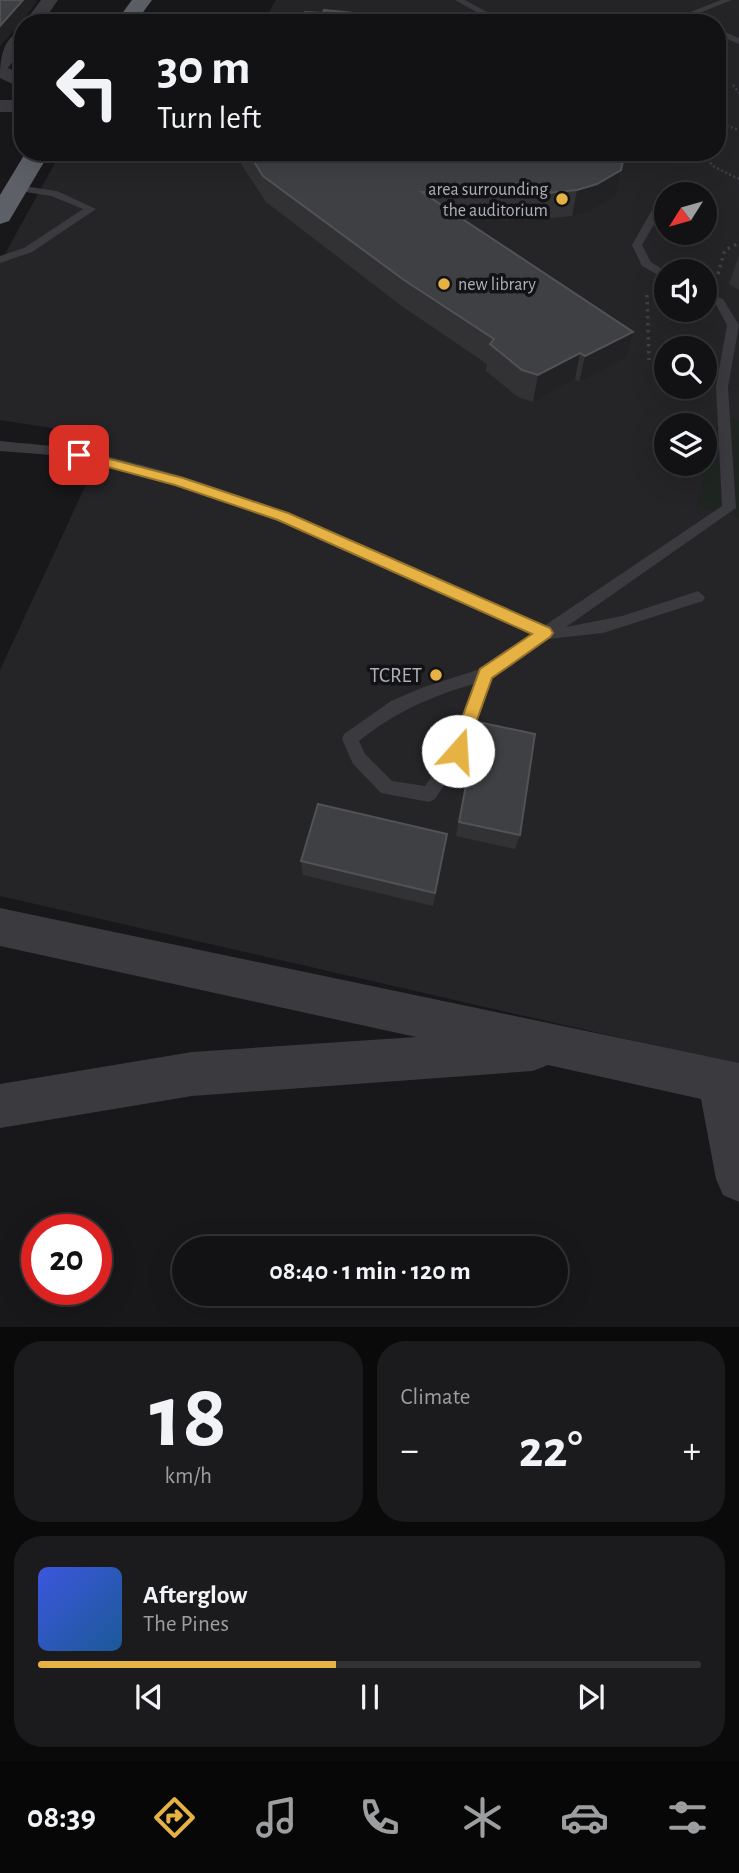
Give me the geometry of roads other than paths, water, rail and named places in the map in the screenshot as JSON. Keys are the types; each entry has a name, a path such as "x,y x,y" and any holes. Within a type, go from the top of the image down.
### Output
{"highway":[{"path":"0,216 33,161"}],"street":[{"path":"0,68 14,49"},
{"path":"0,927 730,1083 739,1179"},
{"path":"0,1106 192,1074 570,1048"}],"lane":[{"path":"459,0 486,14"},
{"path":"689,14 727,0"},
{"path":"0,260 28,250 91,209 53,193 17,188"},
{"path":"654,215 637,245 646,264 654,269"},
{"path":"485,674 458,751 429,794 387,788 359,759 350,739 376,716 435,689 485,674 729,508 722,387 733,326 717,300"},
{"path":"0,446 79,455 178,481 270,512 545,633 571,634 698,597"}],"place":[{"name":"area surrounding the auditorium","path":"562,199"},
{"name":"new library","path":"444,284"},
{"name":"TCRET","path":"436,675"}]}
